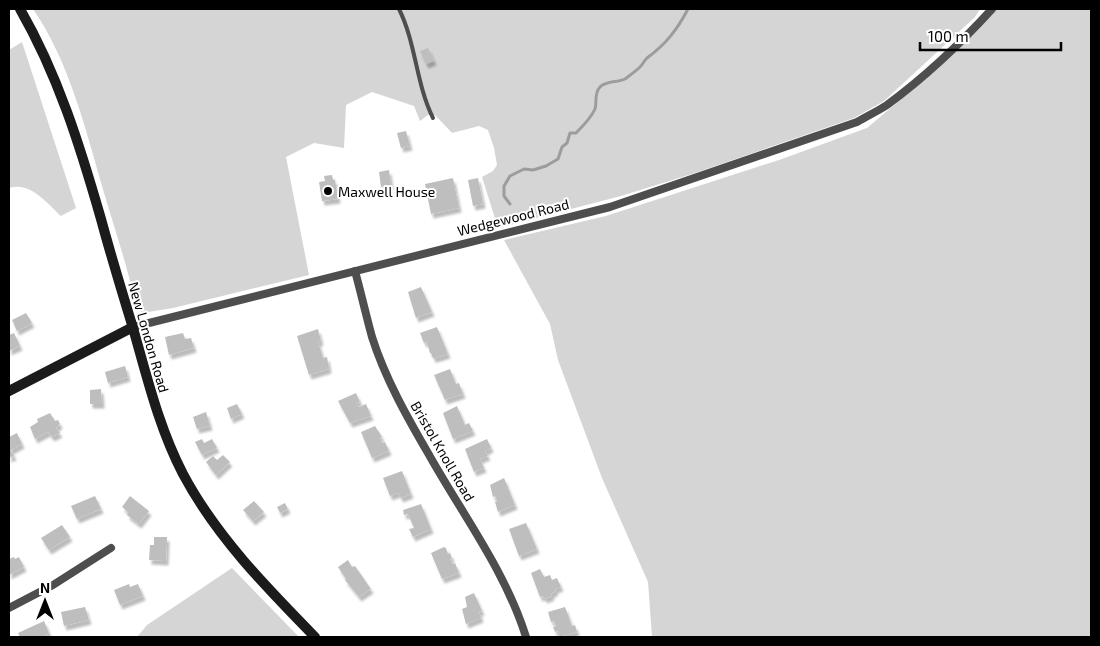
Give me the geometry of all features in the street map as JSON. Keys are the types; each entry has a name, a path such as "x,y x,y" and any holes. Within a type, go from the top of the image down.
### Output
{"main road":[{"name":"New London Road","path":"20,9 48,62 67,108 94,192 160,421 177,461 212,520 242,560 315,637"},
{"name":"Wedgewood Road","path":"9,391 132,327"}],"street":[{"name":"Wedgewood Road","path":"132,327 610,208 857,122 886,105 931,69 978,25 992,9"},
{"name":"Bristol Knoll Road","path":"355,271 373,338 394,392 428,454 486,548 501,576 526,637"},
{"path":"9,608 53,585 111,548"}],"lane":[{"path":"399,9 425,101 433,118"}],"shaded area":[{"path":"33,9 980,9 975,17 884,101 854,118 695,173 621,196 498,228 482,177 493,171 497,165 488,130 479,126 452,133 435,115 428,115 420,121 414,106 372,92 346,105 344,148 314,143 286,157 309,275 173,308 142,313 136,306 76,98 57,52"},
{"path":"994,9 1091,9 1091,637 652,637 648,582 602,478 558,360 550,324 504,240 606,216 779,160 867,128 932,73"},
{"path":"22,42 76,208 61,216 31,190 17,187 9,188 9,50"},
{"path":"232,568 299,637 137,637 147,625"}],"building":[{"path":"428,48 434,61 426,64 420,51"},
{"path":"406,131 410,146 401,148 397,133"},
{"path":"389,170 391,185 381,187 379,172"},
{"name":"Maxwell House","path":"332,175 333,180 335,180 338,199 322,201 319,182 325,181 324,176"},
{"path":"453,178 459,208 431,214 425,184"},
{"path":"478,178 483,204 473,206 468,180"},
{"path":"421,287 432,312 416,318 408,292"},
{"path":"26,313 32,323 17,331 12,320"},
{"path":"437,327 448,354 433,358 427,342 424,343 420,333"},
{"path":"318,329 321,341 318,342 323,358 327,357 329,369 309,375 297,336"},
{"path":"14,333 20,346 9,351 9,335"},
{"path":"183,333 185,339 191,338 194,348 169,355 165,337"},
{"path":"125,366 128,377 108,383 105,372"},
{"path":"450,369 456,384 459,383 463,394 445,400 434,375"},
{"path":"101,389 102,404 90,404 90,390"},
{"path":"356,393 360,402 356,403 359,407 366,404 371,416 350,423 338,401"},
{"path":"237,404 242,414 231,419 227,408"},
{"path":"457,406 465,425 469,423 473,431 453,439 443,413"},
{"path":"206,412 210,426 197,429 193,417"},
{"path":"50,413 55,421 58,420 60,424 56,428 60,433 52,437 48,432 35,439 30,427 38,422 37,419"},
{"path":"375,426 382,437 380,438 382,443 385,442 389,451 372,458 361,432"},
{"path":"17,433 22,444 11,450 14,456 9,458 9,437"},
{"path":"202,439 204,443 212,439 217,448 202,455 195,442"},
{"path":"487,439 491,448 485,451 488,456 480,459 484,468 474,472 465,449"},
{"path":"223,455 230,462 216,475 206,462 213,456 217,460"},
{"path":"402,471 411,494 401,498 398,493 390,496 383,478"},
{"path":"504,478 515,505 498,512 495,502 497,501 495,496 493,497 490,485"},
{"path":"95,496 101,509 77,519 71,506"},
{"path":"130,496 149,511 139,524 127,515 128,512 122,507"},
{"path":"254,501 264,512 253,521 243,510"},
{"path":"285,503 288,509 280,513 277,507"},
{"path":"421,504 431,529 413,537 409,529 414,528 408,514 404,515 403,510"},
{"path":"526,523 537,549 519,556 509,529"},
{"path":"62,525 70,537 49,550 41,538"},
{"path":"154,537 167,537 166,561 149,560 150,545 154,545"},
{"path":"444,547 448,554 450,553 452,558 450,559 453,564 455,563 459,573 442,579 431,553"},
{"path":"14,557 15,559 19,557 24,567 9,575 9,559"},
{"path":"348,560 352,567 355,566 371,589 359,597 345,580 338,567"},
{"path":"540,569 544,577 550,575 552,580 557,578 561,587 555,589 556,591 551,594 552,596 545,599 543,596 540,597 531,573"},
{"path":"129,584 130,587 138,584 143,596 120,605 114,590"},
{"path":"474,593 482,611 479,612 481,618 466,624 462,609 467,607 465,597"},
{"path":"85,607 89,620 64,626 61,612"},
{"path":"565,607 572,626 575,625 577,632 559,637 558,631 555,632 553,627 556,626 554,621 551,622 548,612"},
{"path":"44,621 49,633 46,635 47,637 20,637 18,633"}],"waterway":[{"path":"510,204 504,196 504,186 510,176 524,169 533,170 546,166 558,159 570,133 576,133 587,122 595,109 597,92 600,87 606,83 625,79 638,69 670,36 680,24 688,9"}],"place":[{"name":"Maxwell House","path":"328,191"}]}
